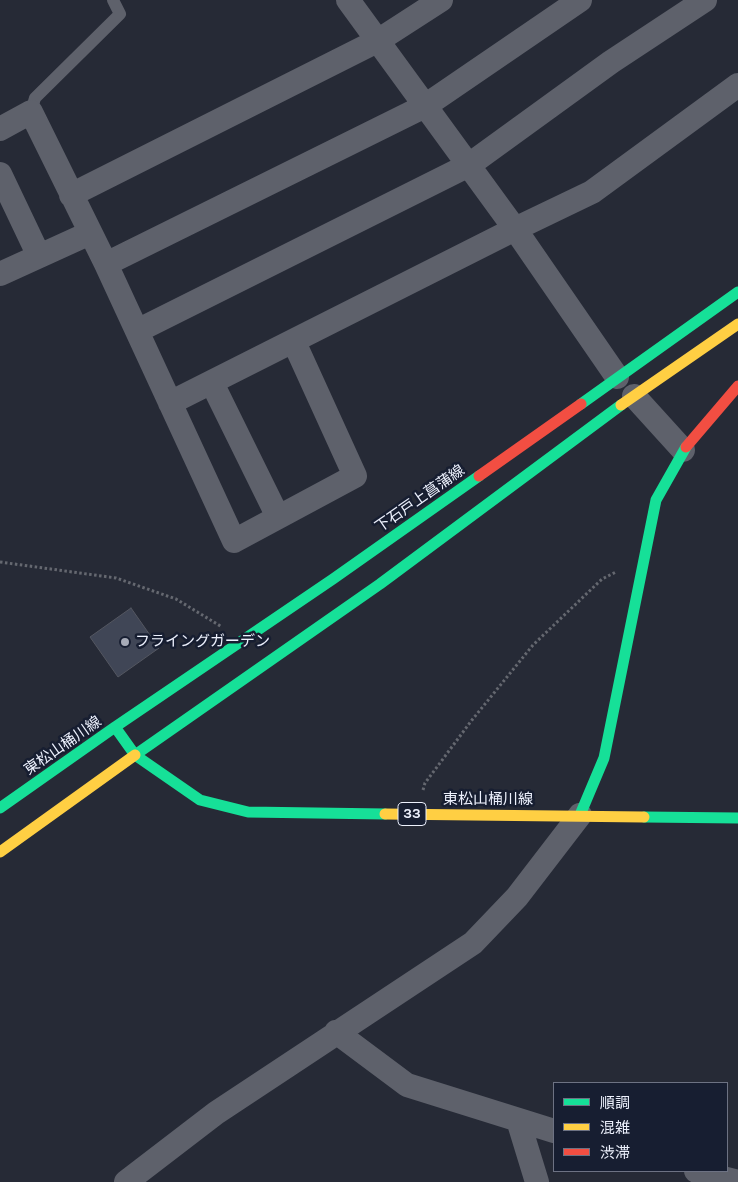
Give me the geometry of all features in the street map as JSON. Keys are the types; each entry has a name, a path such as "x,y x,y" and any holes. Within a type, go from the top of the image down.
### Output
{"main road":[{"name":"下石戸上菖蒲線","path":"115,727 333,579 738,292"},
{"path":"0,852 380,584 634,396 738,324"},
{"path":"580,815 604,758 656,500 683,450 738,386"},
{"name":"東松山桶川線","path":"0,808 115,727 135,755 200,800 248,812 738,818"}],"street":[{"path":"348,0 515,229 617,377"},
{"path":"106,264 426,106 580,0"},
{"path":"137,331 469,165 611,62 705,0"},
{"path":"71,194 379,40 427,4"},
{"path":"170,403 592,192 738,85"},
{"path":"0,129 31,112 106,264 234,541 355,476 294,342"},
{"path":"0,174 39,256"},
{"path":"0,274 90,233"},
{"path":"212,383 278,517"},
{"path":"634,396 683,450"},
{"path":"126,1182 216,1113 473,943 517,897 580,815"},
{"path":"336,1032 407,1085 553,1131"},
{"path":"518,1120 537,1182"},
{"path":"700,1172 738,1182"}],"lane":[{"path":"31,112 35,98 120,14 113,0"}],"path":[{"path":"415,814 425,783 472,720 533,645 602,580 643,558"},
{"path":"0,562 116,578 176,599 221,626 238,643"}],"building":[{"name":"フライングガーデン","path":"131,608 159,648 118,677 90,637"}],"traffic: fast":[{"path":"581,404 738,292"},
{"path":"135,755 380,584 621,405"},
{"path":"580,815 604,758 656,500 686,447"},
{"path":"115,727 333,579 479,476"},
{"path":"0,808 115,727 135,755 200,800 248,812 385,814"},
{"path":"644,817 738,818"}],"traffic: slow":[{"path":"621,405 738,324"},
{"path":"0,852 135,755"},
{"path":"385,814 644,817"}],"traffic: jam":[{"path":"686,447 738,386"},
{"path":"479,476 581,404"}],"place":[{"name":"フライングガーデン","path":"125,642"}]}
